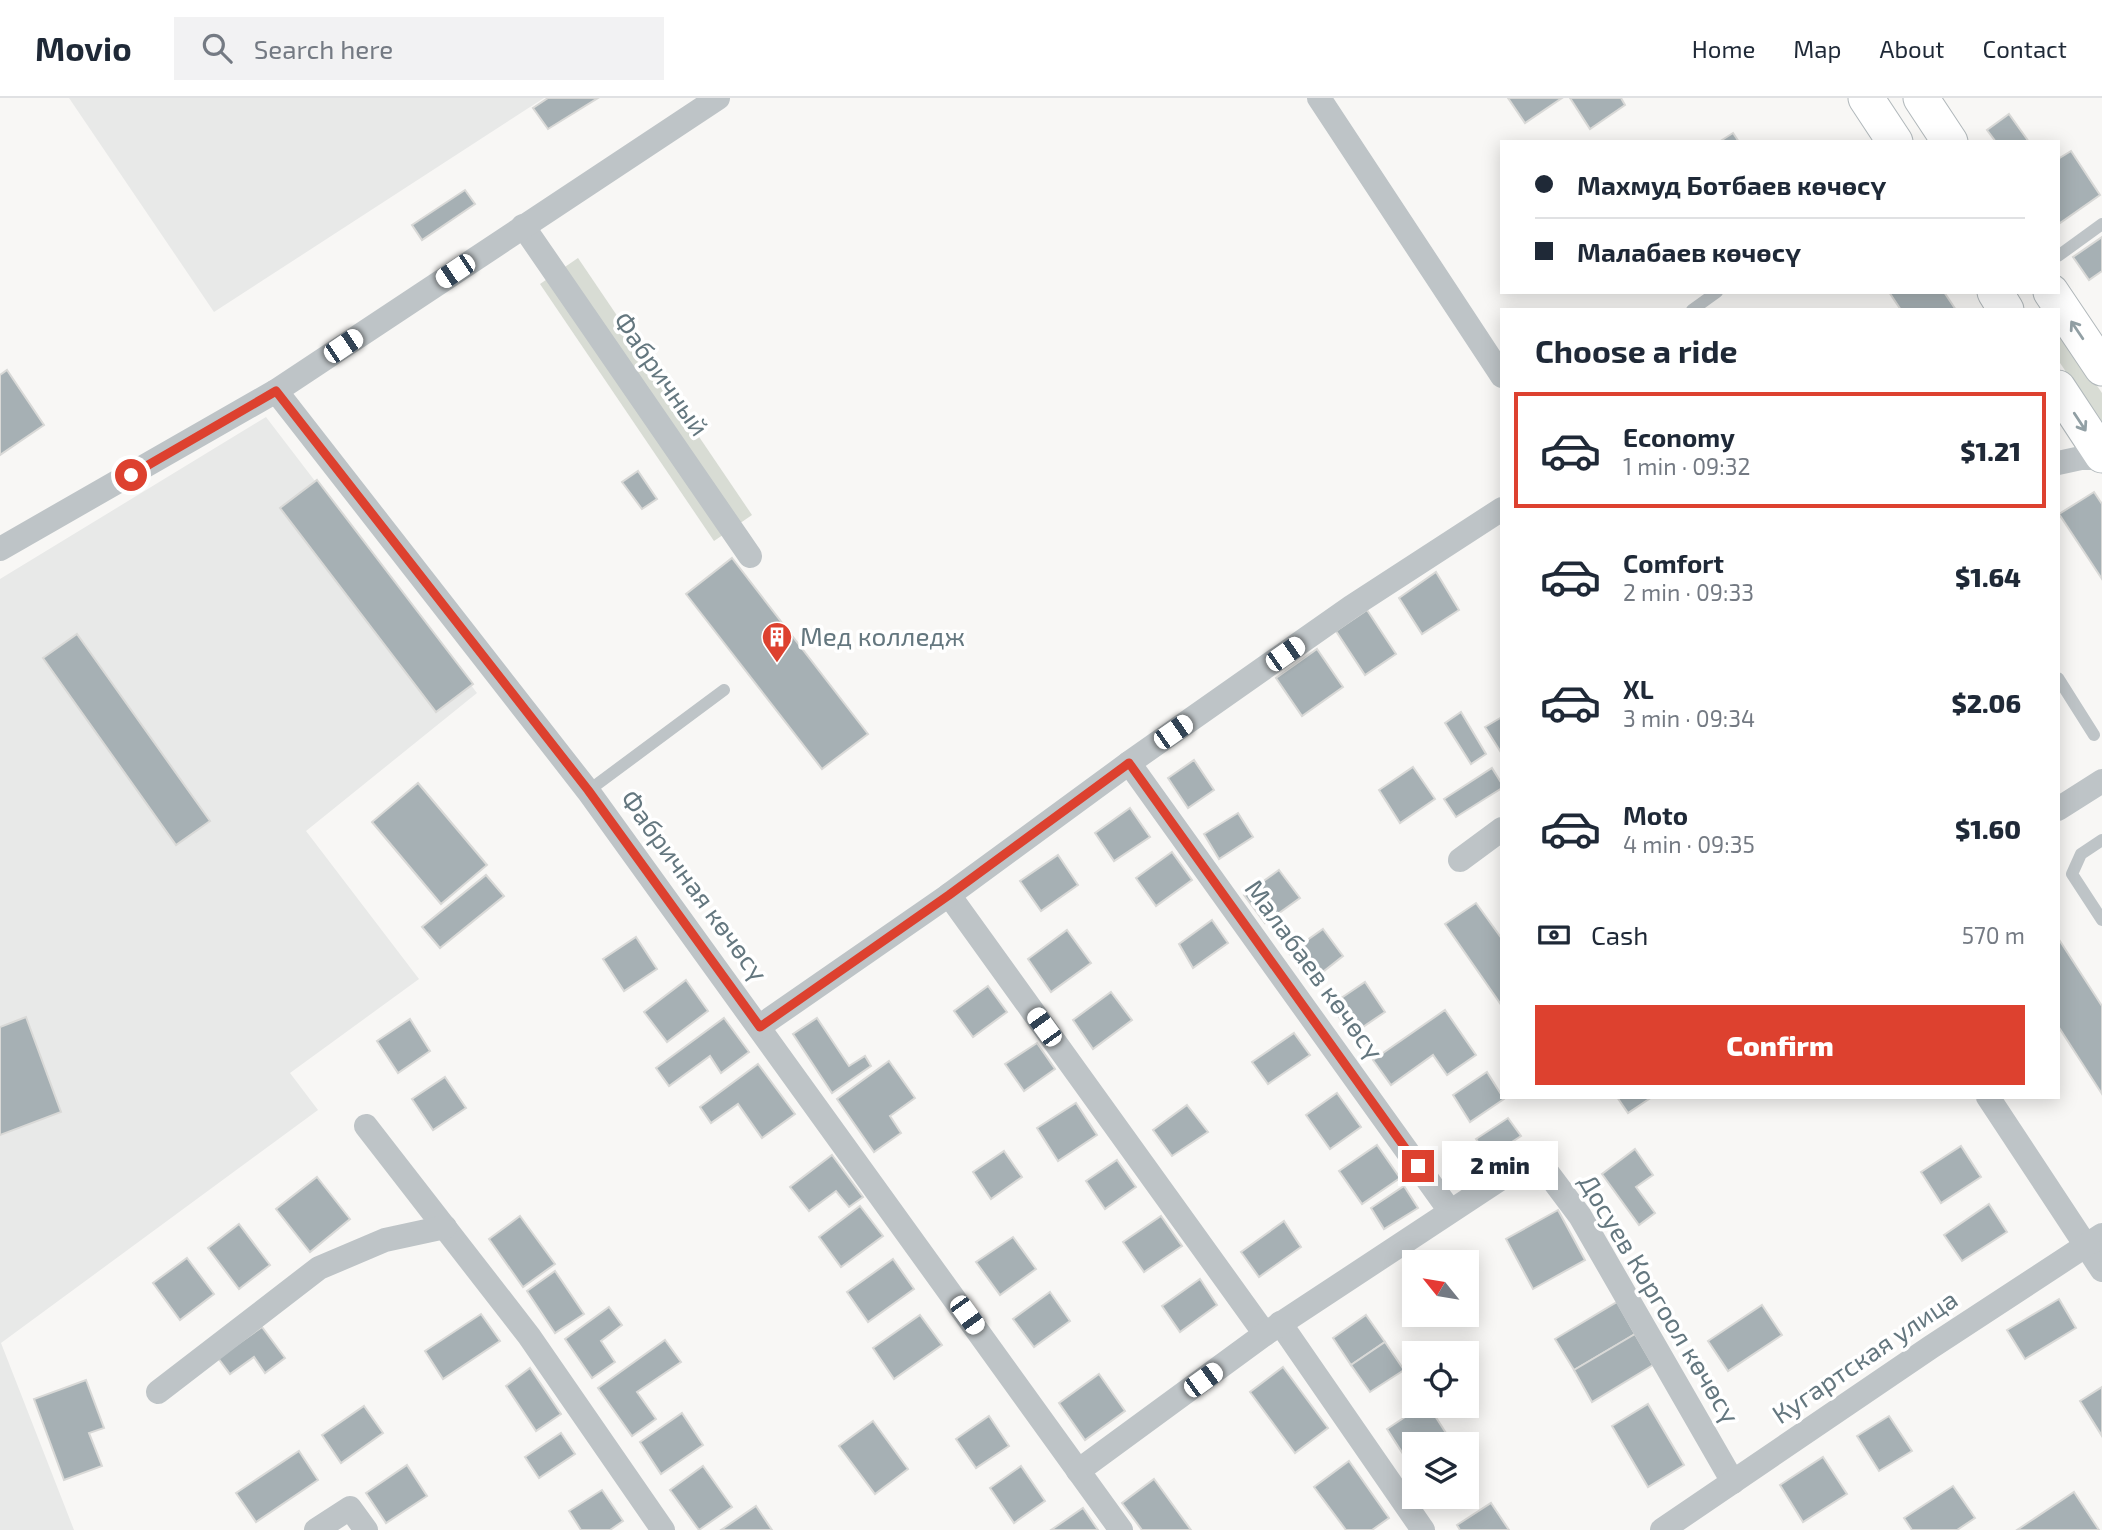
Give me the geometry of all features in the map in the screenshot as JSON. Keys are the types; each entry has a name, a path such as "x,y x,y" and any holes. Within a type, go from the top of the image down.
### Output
{"main road":[{"path":"1882,121 1921,98 1949,140"},
{"path":"2052,294 2102,368"},
{"path":"2060,391 2102,457"}],"street":[{"path":"0,550 276,391 718,98"},
{"path":"1319,98 1500,373"},
{"name":"Фабричный","path":"523,226 750,556"},
{"name":"Фабричная көчөсү","path":"276,391 588,790 1121,1530"},
{"path":"2060,463 2102,457"},
{"path":"760,1027 1351,607 1500,510"},
{"name":"Малабаев көчөсү","path":"1129,763 1450,1211"},
{"path":"2060,808 2102,781"},
{"path":"1460,860 1500,830"},
{"path":"949,895 1423,1530"},
{"path":"1989,1099 2094,1241 2102,1270"},
{"path":"366,1126 529,1335 663,1530"},
{"name":"Досуев Коргоол көчөсү","path":"1078,1471 1272,1329 1535,1156 1580,1216 1733,1482"},
{"path":"158,1392 318,1268 385,1240 444,1227"},
{"name":"Кугартская улица","path":"1662,1530 1931,1347 2094,1241"},
{"path":"316,1530 350,1508 366,1530"}],"lane":[{"path":"2060,255 2102,224"},
{"path":"1695,308 1714,294"},
{"path":"2060,681 2094,735"},
{"path":"588,790 724,690"},
{"path":"2102,840 2081,854 2071,874 2102,920"}],"shaded area":[{"path":"69,98 544,98 214,312"},
{"path":"578,258 752,515 714,541 540,284"},
{"path":"2060,331 2102,393 2102,425 2060,363"},
{"path":"266,417 477,693 306,831 419,979 290,1073 318,1110 1,1343 74,1530 0,1530 0,579"}],"building":[{"path":"548,98 598,98 548,129 533,108"},
{"path":"1508,98 1562,98 1525,123"},
{"path":"1570,98 1621,98 1625,105 1590,129"},
{"path":"2009,114 2028,140 1994,140 1987,130"},
{"path":"1733,133 1738,140 1722,140"},
{"path":"2071,151 2100,195 2060,223 2060,158"},
{"path":"465,190 475,204 422,240 412,225"},
{"path":"2102,237 2102,271 2089,280 2073,257"},
{"path":"1890,294 1945,294 1955,308 1900,308"},
{"path":"7,370 44,425 0,455 0,375"},
{"path":"638,471 657,499 642,509 622,482"},
{"path":"317,480 473,684 436,712 280,508"},
{"path":"2094,492 2102,504 2102,579 2060,516"},
{"name":"Мед колледж","path":"732,558 868,734 822,769 686,594"},
{"path":"1436,572 1459,610 1422,634 1399,598"},
{"path":"1367,610 1396,654 1365,675 1336,631"},
{"path":"77,634 210,821 176,845 43,658"},
{"path":"1317,649 1343,687 1302,716 1276,678"},
{"path":"1461,712 1486,754 1471,764 1445,723"},
{"path":"1500,718 1500,751 1485,727"},
{"path":"1194,760 1214,790 1188,808 1168,778"},
{"path":"1413,767 1435,799 1400,823 1379,790"},
{"path":"1492,768 1500,781 1500,789 1456,817 1444,799"},
{"path":"418,783 487,865 441,904 372,822"},
{"path":"1130,808 1150,837 1114,861 1095,833"},
{"path":"1238,813 1253,837 1219,859 1204,834"},
{"path":"1172,852 1192,880 1156,906 1136,878"},
{"path":"1058,855 1078,885 1041,911 1020,881"},
{"path":"1279,870 1300,898 1265,923 1244,895"},
{"path":"486,875 504,896 440,948 422,927"},
{"path":"1476,903 1500,936 1500,1003 1445,924"},
{"path":"1212,920 1228,943 1193,968 1179,944"},
{"path":"1323,929 1343,956 1310,982 1289,953"},
{"path":"1067,930 1091,963 1051,992 1028,959"},
{"path":"636,937 657,969 624,991 603,959"},
{"path":"2060,941 2102,1006 2102,1094 2060,1029"},
{"path":"686,980 708,1011 667,1042 644,1012"},
{"path":"1365,982 1385,1012 1351,1035 1331,1005"},
{"path":"988,986 1007,1012 973,1037 954,1011"},
{"path":"1111,992 1132,1020 1093,1049 1073,1020"},
{"path":"1445,1010 1476,1055 1447,1075 1433,1055 1391,1085 1373,1060"},
{"path":"26,1017 61,1112 0,1135 0,1027"},
{"path":"724,1018 749,1052 721,1073 710,1056 669,1086 656,1068"},
{"path":"817,1018 849,1066 865,1056 871,1066 832,1093 793,1034"},
{"path":"410,1019 430,1051 398,1073 377,1041"},
{"path":"1294,1033 1310,1055 1268,1084 1252,1062"},
{"path":"1037,1043 1055,1069 1024,1091 1005,1064"},
{"path":"889,1061 915,1098 890,1116 901,1133 874,1152 837,1099"},
{"path":"758,1064 795,1114 762,1138 738,1104 711,1123 700,1107"},
{"path":"1487,1072 1500,1093 1500,1099 1504,1099 1470,1122 1453,1095"},
{"path":"445,1077 466,1108 433,1130 412,1099"},
{"path":"1337,1093 1361,1127 1330,1149 1306,1115"},
{"path":"1618,1099 1649,1099 1628,1113"},
{"path":"1076,1103 1097,1135 1058,1161 1037,1128"},
{"path":"1187,1105 1208,1132 1172,1156 1153,1130"},
{"path":"1508,1118 1521,1136 1489,1157 1476,1139"},
{"path":"1377,1145 1400,1178 1362,1204 1339,1171"},
{"path":"1961,1146 1981,1177 1941,1203 1921,1172"},
{"path":"1635,1149 1653,1175 1636,1187 1655,1213 1639,1225 1602,1174"},
{"path":"1004,1151 1022,1177 991,1199 973,1172"},
{"path":"832,1155 863,1197 849,1207 836,1191 809,1211 790,1187"},
{"path":"1117,1160 1136,1187 1105,1209 1086,1181"},
{"path":"317,1177 350,1219 310,1252 276,1209"},
{"path":"1404,1186 1418,1208 1384,1229 1371,1208"},
{"path":"1989,1204 2007,1232 1962,1261 1944,1235"},
{"path":"860,1206 883,1236 841,1267 819,1237"},
{"path":"1558,1210 1585,1260 1533,1289 1506,1239"},
{"path":"520,1216 555,1264 523,1287 489,1239"},
{"path":"1161,1216 1182,1246 1144,1272 1123,1242"},
{"path":"1284,1221 1301,1247 1259,1277 1241,1252"},
{"path":"239,1224 270,1265 239,1289 208,1248"},
{"path":"1013,1237 1036,1269 1000,1295 976,1262"},
{"path":"187,1258 214,1294 180,1320 153,1283"},
{"path":"893,1259 914,1289 868,1322 847,1292"},
{"path":"555,1271 584,1314 555,1333 527,1291"},
{"path":"1200,1279 1217,1305 1180,1332 1162,1306"},
{"path":"1050,1292 1070,1321 1034,1347 1013,1319"},
{"path":"2059,1299 2076,1328 2025,1359 2007,1330"},
{"path":"1617,1302 1635,1334 1574,1370 1555,1339"},
{"path":"1762,1305 1782,1335 1728,1371 1708,1341"},
{"path":"609,1307 622,1325 601,1341 615,1362 592,1378 565,1339"},
{"path":"481,1314 500,1341 443,1379 425,1351"},
{"path":"920,1315 942,1345 894,1379 873,1348"},
{"path":"1366,1315 1385,1342 1351,1365 1333,1338"},
{"path":"262,1327 285,1358 265,1373 254,1357 230,1374 218,1358"},
{"path":"1635,1334 1653,1365 1592,1402 1574,1370"},
{"path":"665,1340 681,1362 637,1392 656,1419 632,1436 598,1388"},
{"path":"1385,1342 1402,1367 1402,1371 1370,1392 1351,1365"},
{"path":"1283,1367 1328,1428 1295,1453 1250,1392"},
{"path":"530,1368 561,1414 536,1431 506,1386"},
{"path":"1099,1374 1125,1411 1085,1440 1059,1403"},
{"path":"86,1380 104,1428 89,1433 102,1466 64,1480 34,1399"},
{"path":"2102,1387 2102,1436 2080,1401"},
{"path":"1648,1404 1684,1465 1648,1487 1612,1426"},
{"path":"364,1406 383,1433 341,1463 322,1435"},
{"path":"682,1413 703,1445 661,1474 640,1442"},
{"path":"989,1416 1009,1446 976,1468 956,1439"},
{"path":"1889,1416 1912,1451 1879,1471 1857,1436"},
{"path":"1404,1418 1436,1418 1445,1432 1402,1432 1402,1452 1387,1429"},
{"path":"873,1421 908,1469 875,1494 839,1446"},
{"path":"561,1433 575,1454 539,1478 525,1457"},
{"path":"299,1451 318,1480 256,1522 236,1493"},
{"path":"1823,1457 1847,1494 1803,1522 1780,1485"},
{"path":"1349,1461 1389,1518 1372,1530 1346,1530 1314,1487"},
{"path":"407,1465 427,1496 386,1523 366,1493"},
{"path":"703,1466 732,1507 699,1530 670,1490"},
{"path":"1021,1466 1045,1501 1014,1523 990,1488"},
{"path":"1154,1479 1191,1530 1142,1530 1122,1503"},
{"path":"1953,1486 1975,1518 1957,1530 1912,1530 1904,1518"},
{"path":"602,1490 623,1521 610,1530 581,1530 569,1511"},
{"path":"2074,1492 2099,1530 2017,1530"},
{"path":"1491,1503 1509,1530 1460,1530 1457,1525"},
{"path":"756,1506 772,1530 721,1530"},
{"path":"1083,1508 1098,1530 1051,1530"}],"place":[{"name":"Мед колледж","path":"777,664"}],"route":[{"path":"131,475 276,391 588,790 760,1027 949,895 1129,763 1418,1166"}]}
